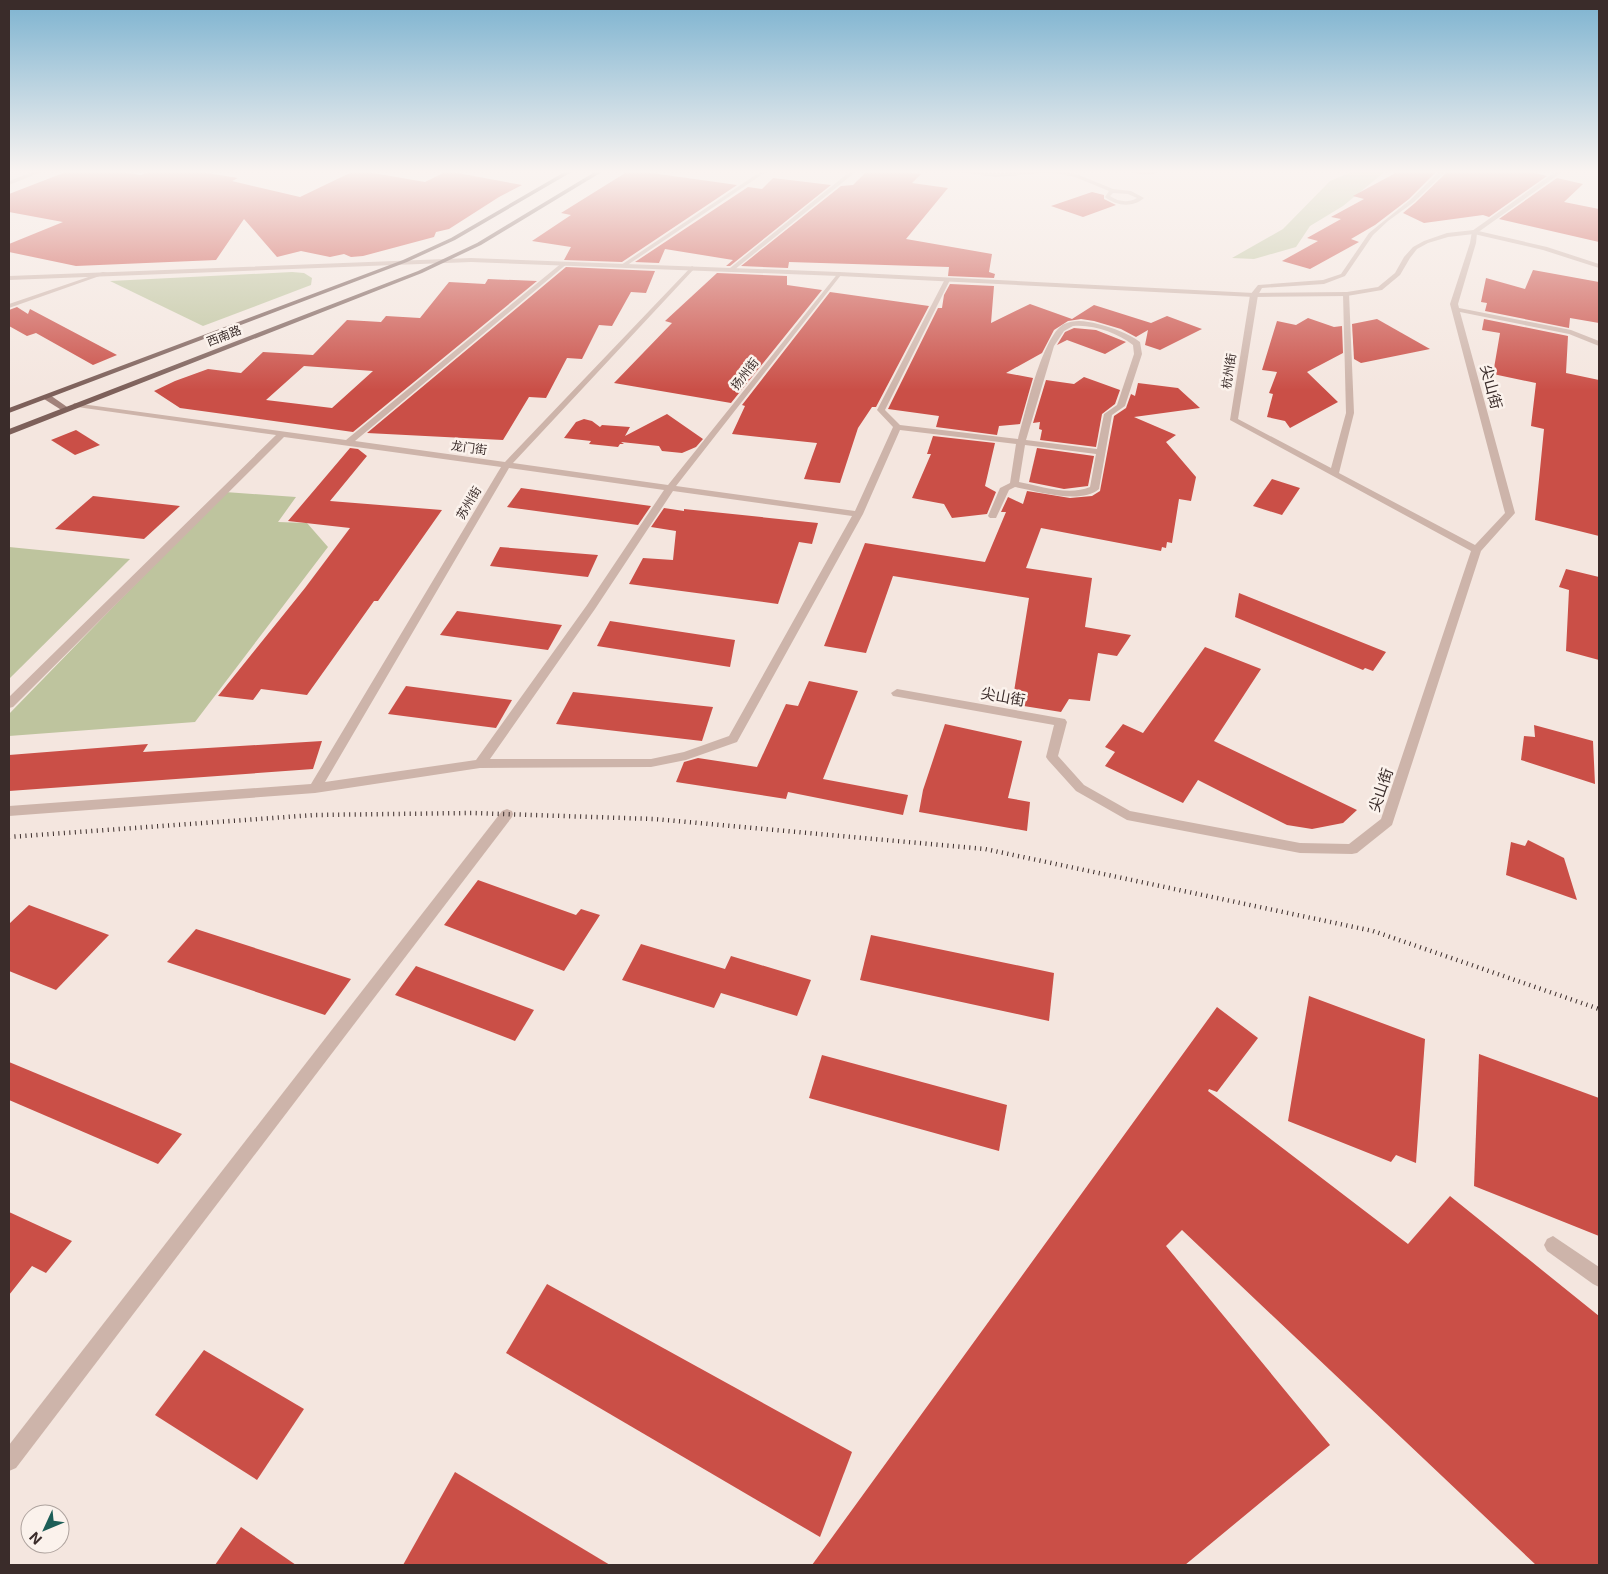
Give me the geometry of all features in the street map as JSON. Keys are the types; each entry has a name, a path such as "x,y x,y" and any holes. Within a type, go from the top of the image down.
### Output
{"main road":[{"path":"9,411 405,261 443,243"},
{"name":"西南路","path":"9,432 420,272 478,243"},
{"path":"47,397 66,409"}],"street":[{"path":"1254,295 1260,286 1324,282 1343,275 1365,243"},
{"path":"9,278 447,260 732,269 1254,295 1347,294 1380,289 1398,274 1407,257 1415,248 1423,243"},
{"name":"尖山街","path":"897,693 1061,722 1052,757 1080,788 1127,815 1300,848 1352,849 1387,822 1476,550 1510,513 1454,304 1473,243"},
{"path":"1525,243 1545,248 1599,266"},
{"path":"348,444 565,263"},
{"name":"苏州街","path":"315,788 506,466 692,268"},
{"path":"9,306 105,273"},
{"name":"扬州街","path":"480,764 591,607 670,488 838,274"},
{"path":"947,280 881,410 897,427 1100,452"},
{"path":"1334,474 1350,413 1347,294"},
{"name":"杭州街","path":"1254,295 1234,420 1476,550"},
{"path":"1455,309 1571,332 1599,344"},
{"path":"993,516 1005,488 1014,484 1074,494 1088,493 1094,489 1108,414 1121,406 1138,354 1138,344 1130,338 1088,324 1070,324 1058,332 1050,346 1021,442 1014,484"},
{"name":"龙门街","path":"77,405 858,514"},
{"path":"9,811 315,788 480,764 652,763 686,756 733,739 858,514 897,427"},
{"path":"9,704 282,434"},
{"path":"9,1461 507,814"},
{"path":"1553,1245 1599,1278"}],"lane":[{"path":"624,265 656,243"},
{"path":"732,269 764,243"}],"green space":[{"path":"1258,243 1298,243 1296,247 1254,259 1232,258"},
{"path":"304,273 312,278 311,285 203,326 110,281"},
{"path":"225,492 296,497 278,522 307,523 328,547 195,722 9,736 9,714"},
{"path":"9,547 130,559 9,679"}],"building":[{"path":"227,243 216,260 76,266 9,252 9,244"},
{"path":"265,243 410,243 363,256 351,257 344,254 330,257 301,251 277,257"},
{"path":"548,243 650,243 622,262 564,260 571,247"},
{"path":"663,243 758,243 730,266 726,266 733,260 665,249 659,263 635,262"},
{"path":"769,243 932,243 992,254 989,272 995,274 994,278 948,276 949,267 789,262 788,268 741,266"},
{"path":"1314,243 1356,243 1310,269 1282,261"},
{"path":"566,267 655,271 646,293 631,292 612,326 599,325 582,359 567,358 546,398 529,397 503,440 367,433"},
{"path":"1533,270 1599,282 1599,323 1570,318 1569,328 1485,311 1487,303 1481,302 1486,278 1525,289"},
{"path":"717,273 787,276 787,285 822,290 731,403 614,383 672,323 665,321"},
{"path":"488,279 537,281 353,432 180,408 154,391 208,369 241,373 263,352 313,355 347,320 381,322 386,316 420,318 449,282 485,284","holes":["304,366 373,371 332,408 266,400"]},
{"path":"950,284 994,286 991,323 1030,304 1072,319 1094,305 1151,323 1167,316 1202,329 1160,350 1145,345 1148,330 1136,337 1121,329 1094,321 1081,319 1068,321 1054,330 1042,353 1006,373 1033,378 1020,424 999,426 997,435 936,427 939,416 888,409 938,308 942,308 944,295"},
{"path":"830,292 929,306 876,407 872,407 858,428 840,483 804,479 817,443 732,434 745,406 742,405"},
{"path":"17,307 28,314 30,309 117,355 93,365 36,333 27,336 9,326 9,310"},
{"path":"1308,318 1334,327 1342,326 1343,353 1307,372 1338,402 1290,428 1285,421 1267,417 1273,394 1269,393 1277,372 1262,370 1277,321 1296,325"},
{"path":"1377,319 1430,349 1361,363 1354,359 1352,324"},
{"path":"1484,319 1568,336 1566,373 1599,380 1599,536 1535,520 1544,429 1531,426 1536,383 1493,374 1500,333 1482,330"},
{"path":"1074,328 1096,330 1126,342 1105,354 1067,340 1057,345 1065,332"},
{"path":"1084,377 1120,390 1115,404 1102,414 1096,447 1040,440 1042,430 1039,429 1040,422 1033,423 1046,380 1074,384"},
{"path":"1138,383 1178,388 1200,408 1134,417 1176,435 1166,442 1196,477 1191,501 1179,499 1172,543 1167,542 1166,548 1162,547 1161,551 1041,528 1026,568 1092,578 1085,627 1131,635 1117,656 1098,653 1090,701 1069,699 1061,712 1012,704 1029,598 893,576 866,653 824,646 865,543 985,562 1006,512 1001,512 1008,497 1023,504 1027,491 1070,498 1092,496 1100,491 1114,416 1126,408 1131,394 1135,396"},
{"path":"667,414 703,439 696,447 682,453 662,451 659,446 621,442 624,444 620,444 618,447 589,444 591,441 564,438 576,422 584,419 592,421 600,427 602,425 630,427 625,436"},
{"path":"76,430 100,445 75,455 51,440"},
{"path":"933,436 995,443 985,486 996,492 987,514 952,518 944,504 912,498 931,454 927,454"},
{"path":"350,448 358,449 367,456 330,501 442,510 378,601 374,601 307,695 261,689 253,700 218,696 305,588 350,528 288,521"},
{"path":"1037,448 1094,456 1088,486 1064,489 1029,482"},
{"path":"1272,479 1300,488 1282,515 1253,506"},
{"path":"521,488 651,506 638,525 507,507"},
{"path":"93,496 180,506 144,539 55,529"},
{"path":"664,508 818,523 812,544 799,542 778,604 629,584 643,558 673,560 676,531 651,527"},
{"path":"500,547 598,555 588,577 490,566"},
{"path":"1566,569 1599,577 1599,660 1566,651 1569,590 1559,587"},
{"path":"1239,593 1386,652 1373,671 1365,668 1363,670 1235,617"},
{"path":"457,611 562,625 548,650 440,635"},
{"path":"610,621 735,640 730,667 597,646"},
{"path":"1205,647 1261,669 1214,741 1357,810 1343,823 1312,829 1287,825 1198,780 1183,803 1105,766 1115,752 1105,747 1123,724 1143,733"},
{"path":"809,681 858,691 823,779 908,795 903,815 788,792 786,799 676,782 684,762 698,758 757,767 786,704 798,706"},
{"path":"406,686 512,700 496,728 388,714"},
{"path":"573,692 713,707 702,741 556,724"},
{"path":"945,724 1022,741 1008,798 1030,802 1027,831 919,812 923,790"},
{"path":"1534,725 1593,741 1595,784 1521,760 1524,736 1535,737"},
{"path":"322,741 313,769 9,791 9,755 148,744 143,752"},
{"path":"1528,840 1564,858 1577,900 1506,875 1511,842 1525,846"},
{"path":"478,880 576,915 581,909 600,915 564,971 444,925"},
{"path":"29,905 109,935 56,990 9,971 9,924"},
{"path":"196,929 351,979 325,1015 167,962"},
{"path":"871,935 1054,973 1049,1021 860,980"},
{"path":"641,944 725,969 731,956 811,980 797,1016 721,993 714,1008 622,980"},
{"path":"416,966 534,1010 515,1041 395,995"},
{"path":"1309,996 1425,1039 1416,1163 1396,1155 1391,1162 1288,1121"},
{"path":"1217,1007 1258,1038 1217,1092 1209,1089 1208,1091 1408,1244 1450,1196 1599,1316 1599,1565 1536,1565 1182,1230 1166,1246 1330,1445 1185,1565 812,1565"},
{"path":"1479,1054 1599,1098 1599,1236 1474,1186"},
{"path":"822,1055 1007,1105 999,1151 809,1098"},
{"path":"9,1062 182,1134 158,1164 9,1100"},
{"path":"9,1212 72,1241 46,1273 32,1266 9,1295"},
{"path":"547,1284 852,1452 820,1537 506,1353"},
{"path":"204,1350 304,1409 257,1480 155,1415"},
{"path":"455,1472 610,1565 403,1565"},
{"path":"241,1527 296,1565 215,1565"}],"railway":[{"path":"9,837 314,815 472,813 654,819 985,849 1373,931 1599,1009"}]}
